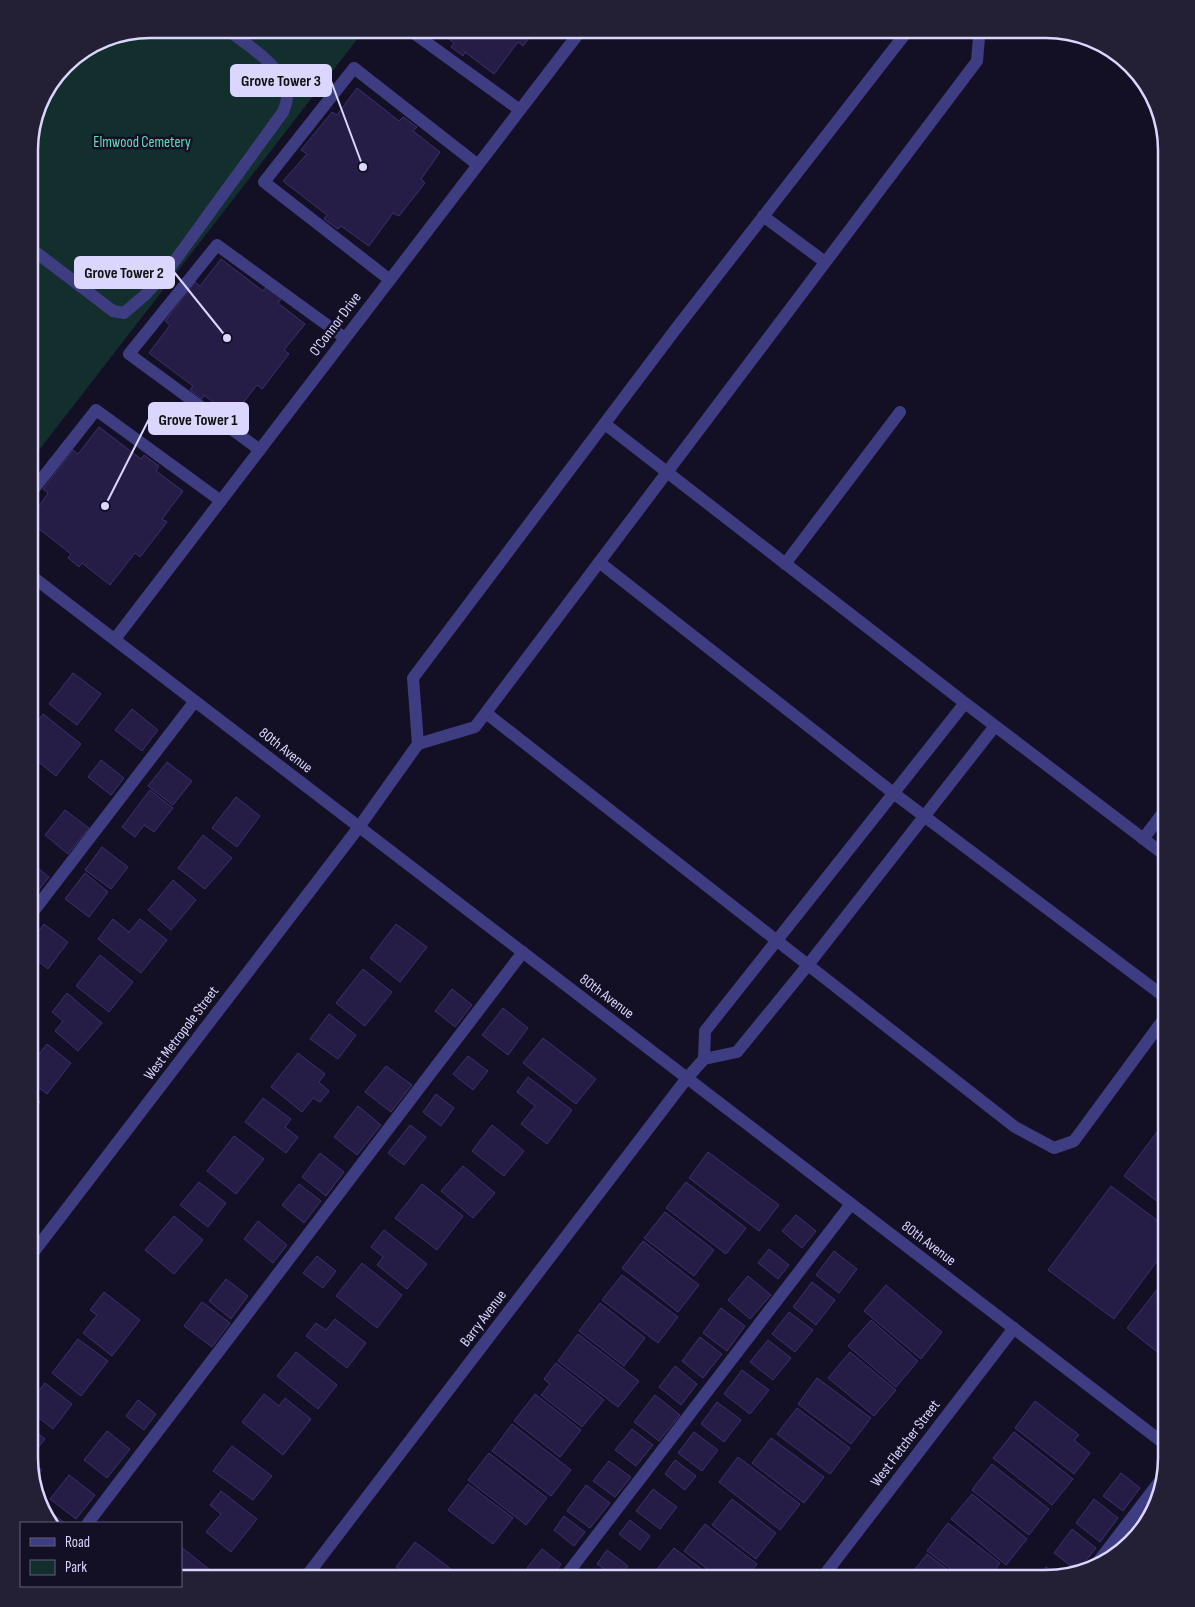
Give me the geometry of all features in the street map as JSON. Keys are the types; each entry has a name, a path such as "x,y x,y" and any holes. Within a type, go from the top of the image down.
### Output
{"street":[{"path":"38,254 113,311 124,313 146,295 171,266 283,112 288,93 281,77 259,54 238,38"},
{"path":"420,38 520,110"},
{"name":"O'Connor Drive","path":"115,639 575,38"},
{"path":"902,38 763,216 413,678 418,744 475,727 977,60 979,38"},
{"path":"390,280 264,182 354,68 478,165"},
{"path":"763,216 825,262"},
{"path":"260,450 129,354 217,245 345,338"},
{"path":"38,484 96,410 221,501"},
{"path":"785,564 900,412"},
{"path":"605,424 964,703 1158,850"},
{"path":"599,562 923,816 1158,992"},
{"name":"80th Avenue","path":"38,584 115,639 1158,1439"},
{"path":"38,905 195,701"},
{"path":"964,703 706,1030 704,1059 737,1052 808,965 995,726"},
{"path":"486,713 778,939 808,965 1015,1128 1054,1148 1074,1141 1158,1027"},
{"name":"West Metropole Street","path":"38,1246 359,827 418,744"},
{"path":"1143,839 1158,819"},
{"path":"89,1522 523,952"},
{"name":"Barry Avenue","path":"311,1570 687,1078 704,1059"},
{"path":"570,1570 852,1204"},
{"name":"West Fletcher Street","path":"828,1570 1014,1328"},
{"path":"1105,1552 1152,1491"}],"green space":[{"name":"Elmwood Cemetery","path":"142,38 358,38 38,451 38,135 46,107 56,87 70,70 87,56 121,41"}],"building":[{"path":"447,38 529,38 523,46 518,42 494,74 465,52 463,56 451,47 454,43"},
{"path":"357,88 399,121 403,117 417,127 413,131 440,152 421,179 425,183 399,216 393,213 369,246 341,226 338,229 324,219 327,215 283,181 307,154 301,150 332,112 337,115"},
{"path":"221,259 263,291 266,287 282,298 278,303 305,324 284,350 289,354 262,389 257,385 232,417 204,395 202,399 190,390 193,386 149,353 170,325 165,321 195,282 200,286"},
{"path":"99,427 141,459 144,455 159,466 156,471 183,491 162,519 167,522 140,557 135,553 110,585 82,563 79,567 68,558 71,554 38,528 38,508 48,493 43,489 73,450 78,454"},
{"path":"73,673 101,694 77,725 49,704"},
{"path":"132,709 158,730 142,751 115,730"},
{"path":"43,714 81,744 56,776 38,761 38,720"},
{"path":"101,760 124,778 111,795 88,777"},
{"path":"167,762 192,781 173,805 148,786"},
{"path":"150,790 173,808 154,832 144,825 135,837 122,827"},
{"path":"236,797 260,816 237,847 212,828"},
{"path":"65,810 89,828 68,854 45,835"},
{"path":"203,835 232,858 205,889 178,868"},
{"path":"102,847 128,867 111,889 85,870"},
{"path":"38,868 49,877 38,891"},
{"path":"85,873 108,892 89,917 65,899"},
{"path":"173,880 196,900 171,930 148,910"},
{"path":"113,919 129,932 140,919 167,940 141,973 98,939"},
{"path":"44,924 68,942 48,969 38,961 38,932"},
{"path":"396,924 427,947 400,982 370,958"},
{"path":"100,955 133,982 109,1012 76,986"},
{"path":"363,969 392,992 365,1026 336,1003"},
{"path":"452,989 472,1005 455,1027 435,1011"},
{"path":"67,993 102,1023 78,1051 55,1031 63,1021 52,1012"},
{"path":"503,1008 528,1028 508,1055 482,1035"},
{"path":"329,1014 356,1035 338,1059 310,1039"},
{"path":"543,1038 596,1079 576,1104 523,1063"},
{"path":"47,1044 71,1063 47,1094 38,1087 38,1056"},
{"path":"298,1053 325,1074 319,1082 329,1091 320,1102 313,1098 302,1112 271,1087"},
{"path":"468,1056 488,1071 473,1090 453,1074"},
{"path":"386,1066 412,1085 391,1112 365,1092"},
{"path":"528,1077 572,1110 547,1144 521,1124 535,1106 517,1092"},
{"path":"436,1094 454,1108 441,1126 423,1112"},
{"path":"263,1098 291,1119 285,1127 298,1137 286,1153 245,1122"},
{"path":"358,1106 381,1125 357,1155 334,1137"},
{"path":"410,1125 426,1137 404,1165 388,1153"},
{"path":"492,1125 524,1151 504,1176 472,1151"},
{"path":"1157,1132 1158,1202 1124,1176"},
{"path":"234,1136 264,1159 236,1194 207,1171"},
{"path":"708,1152 779,1205 759,1231 689,1178"},
{"path":"320,1153 344,1172 326,1196 302,1177"},
{"path":"463,1166 495,1193 473,1218 441,1191"},
{"path":"199,1182 226,1203 208,1227 180,1205"},
{"path":"686,1182 746,1228 726,1254 666,1208"},
{"path":"299,1184 321,1201 304,1223 282,1205"},
{"path":"422,1184 463,1216 437,1250 395,1218"},
{"path":"1111,1186 1158,1221 1158,1260 1114,1319 1048,1270"},
{"path":"665,1212 714,1250 694,1276 644,1238"},
{"path":"796,1215 816,1231 802,1248 782,1231"},
{"path":"174,1216 203,1240 174,1274 145,1250"},
{"path":"258,1221 287,1245 273,1263 244,1239"},
{"path":"384,1230 427,1264 407,1289 377,1265 383,1257 371,1247"},
{"path":"643,1241 699,1285 678,1312 622,1268"},
{"path":"769,1249 789,1265 778,1279 758,1263"},
{"path":"834,1251 857,1269 839,1293 816,1275"},
{"path":"317,1256 336,1271 323,1288 303,1273"},
{"path":"362,1263 402,1295 377,1328 336,1296"},
{"path":"622,1275 678,1317 658,1343 602,1300"},
{"path":"748,1276 771,1295 750,1319 728,1300"},
{"path":"226,1279 248,1296 231,1319 209,1301"},
{"path":"812,1282 835,1300 816,1325 793,1307"},
{"path":"886,1285 942,1332 921,1359 864,1311"},
{"path":"1158,1288 1158,1353 1127,1328"},
{"path":"104,1292 140,1320 112,1356 83,1333 97,1315 90,1310"},
{"path":"202,1302 230,1323 212,1347 184,1326"},
{"path":"600,1303 645,1338 624,1366 579,1331"},
{"path":"721,1308 745,1326 727,1351 703,1333"},
{"path":"789,1312 813,1330 795,1352 772,1334"},
{"path":"335,1319 366,1343 347,1368 306,1336 316,1323 326,1330"},
{"path":"871,1320 918,1361 896,1387 848,1346"},
{"path":"578,1334 639,1381 618,1407 558,1361"},
{"path":"700,1337 722,1354 703,1378 682,1361"},
{"path":"78,1339 108,1361 81,1396 52,1373"},
{"path":"768,1340 791,1358 773,1380 750,1362"},
{"path":"296,1352 337,1385 318,1409 277,1376"},
{"path":"850,1352 896,1390 874,1416 828,1378"},
{"path":"556,1363 604,1400 582,1427 541,1395 550,1384 544,1379"},
{"path":"675,1366 697,1384 681,1405 659,1387"},
{"path":"742,1370 769,1390 750,1414 724,1394"},
{"path":"817,1378 871,1418 851,1444 798,1404"},
{"path":"45,1383 72,1404 53,1429 38,1417 38,1392"},
{"path":"264,1394 279,1406 285,1398 311,1419 283,1455 242,1422"},
{"path":"535,1394 581,1430 560,1457 514,1421"},
{"path":"655,1395 680,1415 659,1441 634,1422"},
{"path":"138,1400 156,1414 144,1430 126,1416"},
{"path":"1035,1401 1079,1435 1074,1440 1090,1453 1074,1474 1015,1428"},
{"path":"717,1402 741,1420 724,1442 701,1424"},
{"path":"797,1408 850,1448 830,1474 777,1434"},
{"path":"512,1424 571,1470 551,1496 492,1451"},
{"path":"632,1429 653,1445 636,1466 615,1450"},
{"path":"107,1431 130,1449 107,1478 84,1460"},
{"path":"694,1432 718,1450 702,1471 678,1453"},
{"path":"1014,1432 1073,1479 1052,1505 993,1458"},
{"path":"38,1433 45,1439 38,1448"},
{"path":"771,1438 824,1477 804,1503 752,1463"},
{"path":"232,1446 272,1476 253,1500 213,1471"},
{"path":"489,1453 547,1498 526,1525 468,1480"},
{"path":"738,1457 800,1504 780,1530 719,1482"},
{"path":"675,1460 696,1476 685,1490 665,1474"},
{"path":"609,1461 631,1477 615,1497 593,1481"},
{"path":"992,1464 1049,1509 1029,1535 972,1490"},
{"path":"1121,1473 1140,1488 1123,1511 1103,1496"},
{"path":"69,1475 95,1495 76,1519 50,1499"},
{"path":"468,1484 513,1518 493,1544 448,1510"},
{"path":"586,1485 610,1503 590,1528 567,1511"},
{"path":"653,1489 677,1507 660,1529 636,1511"},
{"path":"221,1491 257,1519 231,1552 206,1532 221,1514 210,1505"},
{"path":"972,1494 1027,1539 1006,1565 951,1519"},
{"path":"732,1499 776,1533 756,1559 712,1525"},
{"path":"1094,1499 1118,1518 1100,1542 1076,1523"},
{"path":"53,1514 64,1522 58,1522"},
{"path":"564,1516 585,1532 574,1546 554,1530"},
{"path":"630,1520 650,1536 640,1550 619,1534"},
{"path":"948,1523 1000,1563 995,1570 952,1570 927,1551"},
{"path":"705,1524 757,1564 752,1570 709,1570 684,1551"},
{"path":"1072,1529 1096,1548 1084,1563 1071,1566 1054,1553"},
{"path":"415,1542 452,1570 400,1570 396,1567"},
{"path":"182,1548 210,1570 182,1570"},
{"path":"674,1548 703,1570 656,1570"},
{"path":"542,1549 561,1564 556,1570 530,1570 527,1568"},
{"path":"607,1550 628,1566 625,1570 606,1570 597,1564"},
{"path":"927,1554 948,1570 914,1570"}],"place":[{"name":"Grove Tower 3","path":"363,167"},
{"name":"Grove Tower 2","path":"227,338"},
{"name":"Grove Tower 1","path":"105,506"}]}
